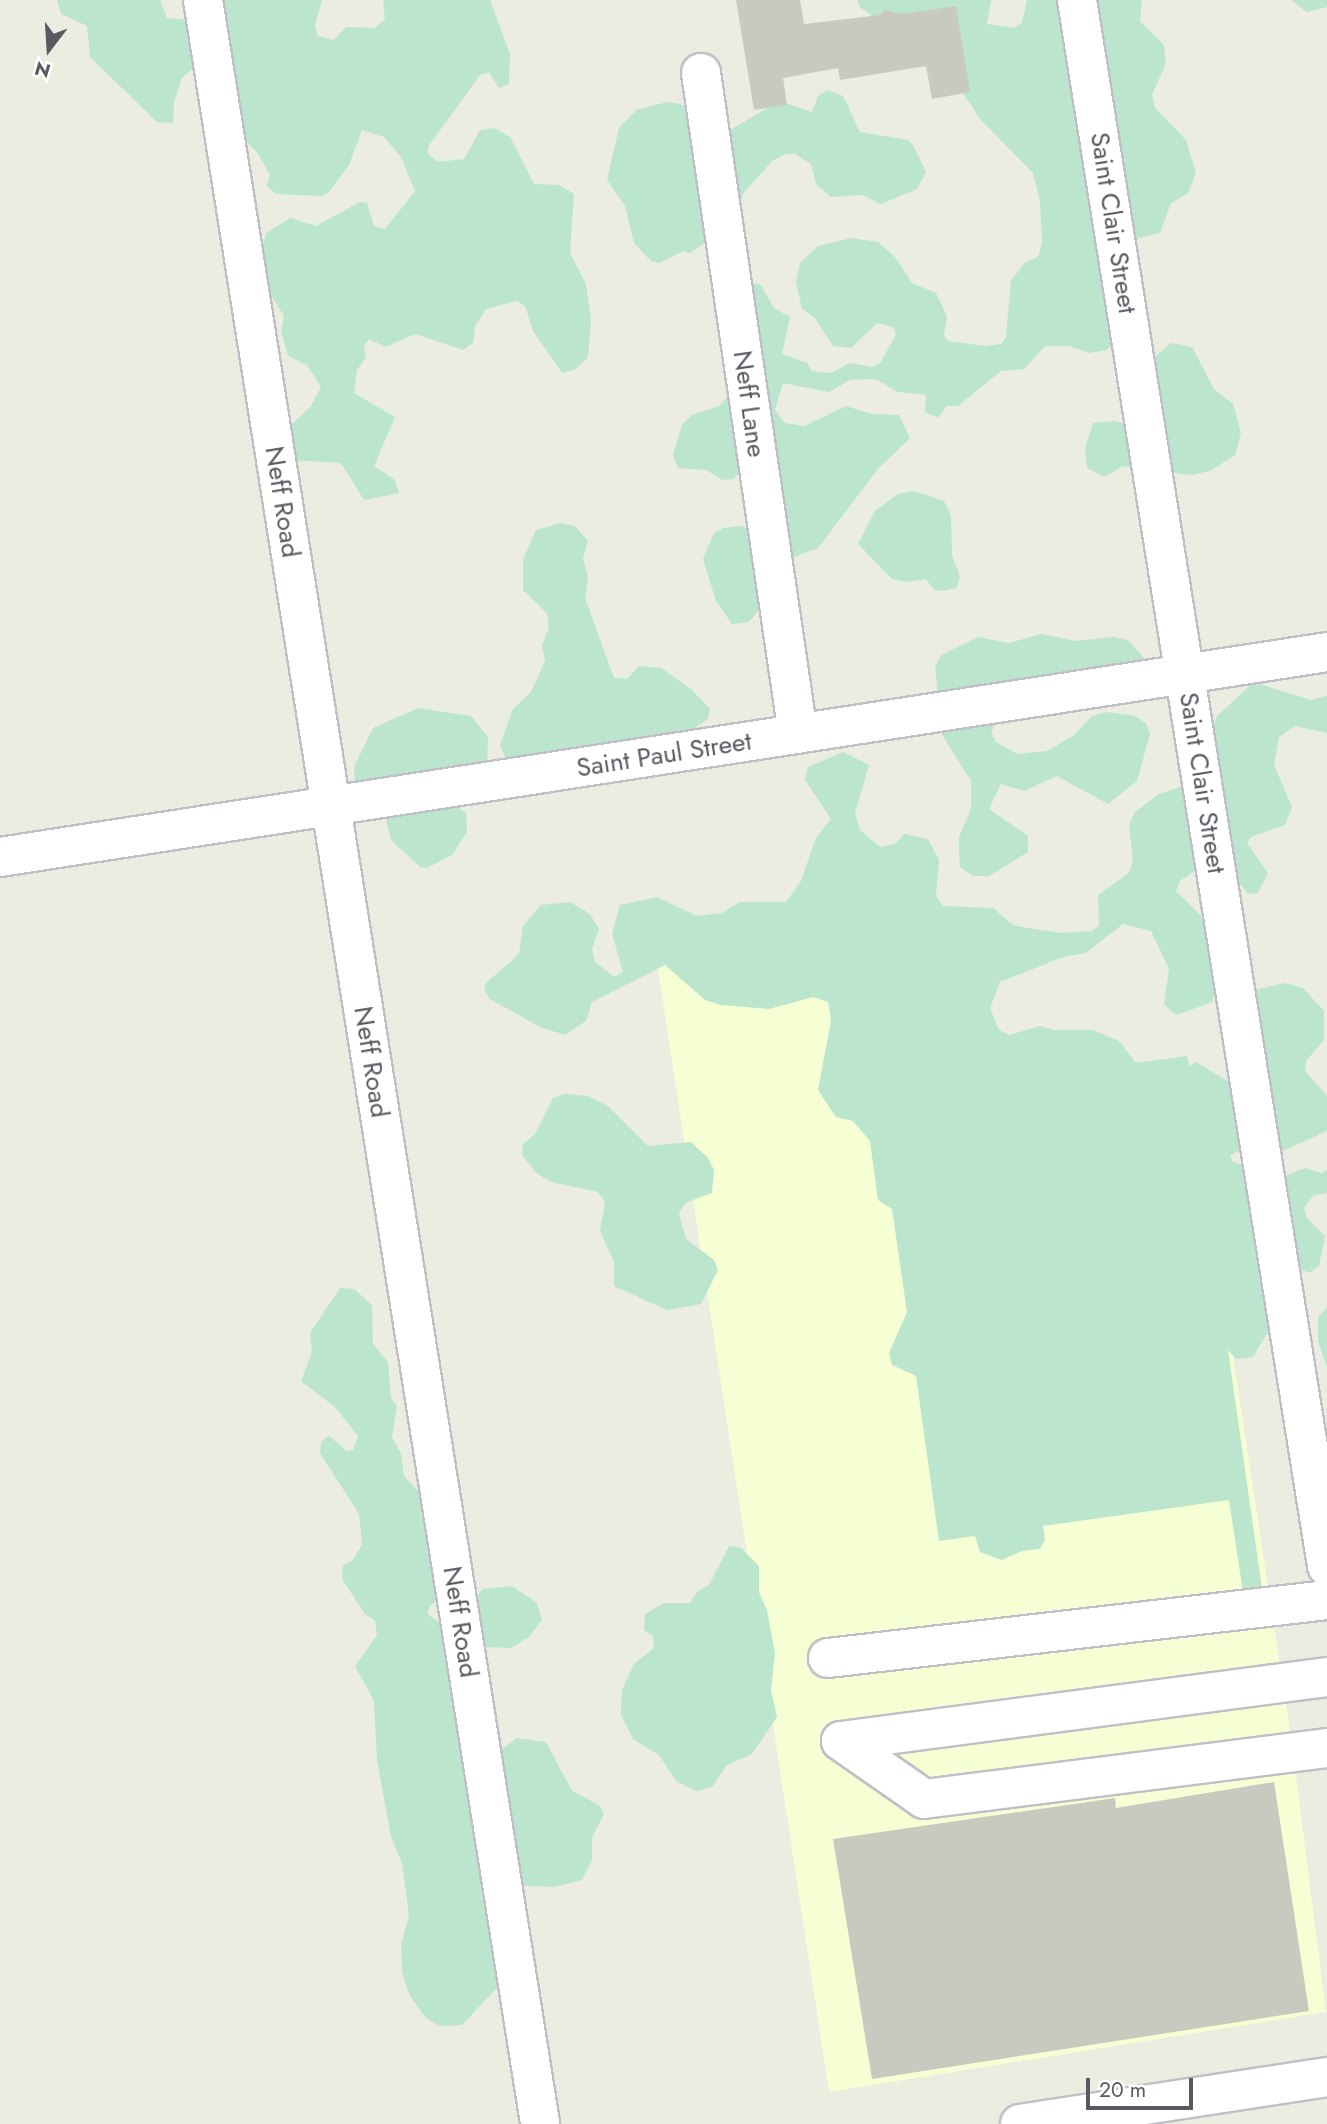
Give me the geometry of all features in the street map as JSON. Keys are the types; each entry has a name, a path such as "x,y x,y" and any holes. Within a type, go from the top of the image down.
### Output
{"street":[{"name":"Neff Road","path":"203,0 540,2124"},
{"name":"Saint Clair Street","path":"1077,0 1327,1566"},
{"name":"Neff Lane","path":"701,73 798,734"},
{"name":"Saint Paul Street","path":"0,857 1327,652"},
{"path":"828,1658 912,1646 1327,1600"},
{"path":"1327,1677 841,1741 924,1799 1327,1748"},
{"path":"1020,2124 1327,2077"}],"shaded area":[{"path":"57,0 160,0 167,18 192,20 199,0 322,0 315,26 318,36 334,40 346,27 375,28 385,19 383,0 490,0 510,54 509,84 499,88 489,72 480,75 428,147 428,154 438,162 464,159 480,130 494,128 510,137 534,184 559,185 574,194 570,253 586,284 591,321 588,357 576,369 562,373 533,331 525,306 516,301 486,309 475,326 473,343 463,350 415,334 385,347 369,339 364,346 366,357 357,370 354,393 395,417 374,466 395,480 399,493 364,500 341,463 289,460 290,426 311,406 321,387 307,365 288,356 281,331 284,316 256,271 266,233 290,218 316,226 360,202 367,203 374,226 385,229 415,191 401,157 384,137 362,130 349,165 330,191 322,196 276,194 267,186 270,175 257,152 240,136 197,65 182,78 174,102 173,123 157,122 90,57 87,26 61,14"},
{"path":"857,0 991,0 987,24 1014,28 1022,23 1027,0 1142,0 1140,21 1164,45 1166,63 1152,95 1155,108 1186,140 1196,173 1188,193 1171,203 1160,233 1127,241 1118,341 1106,350 1089,353 1069,346 1045,346 1024,369 1001,371 958,406 947,406 938,418 925,412 926,395 898,392 875,379 850,380 829,392 783,383 775,410 785,423 804,426 846,406 872,414 899,415 910,438 878,469 818,548 784,561 763,605 749,622 732,624 716,601 703,559 714,533 723,528 740,526 759,533 740,471 734,479 723,480 706,470 678,468 673,455 682,425 692,415 719,406 734,389 733,378 723,365 718,318 741,283 760,284 774,308 790,317 782,354 807,363 812,371 831,373 850,363 872,367 881,362 896,334 893,327 877,323 851,348 833,346 814,317 802,309 796,282 800,263 818,246 851,238 878,242 895,257 912,283 936,293 947,316 944,336 948,341 985,346 1001,344 1006,337 1011,281 1025,262 1038,257 1042,243 1040,201 1033,173 980,119 952,76 860,7"},
{"path":"1291,0 1327,0 1327,7 1307,12"},
{"path":"827,90 843,96 860,132 908,140 913,145 926,172 917,189 881,204 862,195 831,197 816,184 811,164 795,154 785,154 772,161 743,194 732,225 690,253 683,251 659,263 651,261 634,243 625,206 607,180 619,128 636,110 667,102 681,104 720,143 730,130 779,101 812,112 818,96"},
{"path":"1171,343 1192,347 1214,389 1233,404 1241,433 1235,455 1210,471 1192,475 1123,466 1105,477 1087,468 1085,448 1093,423 1115,421 1136,427 1151,360"},
{"path":"914,491 944,501 951,515 952,555 960,577 956,588 934,590 926,579 906,582 892,579 858,544 875,511 898,494"},
{"path":"561,523 575,526 588,541 583,558 588,578 585,598 614,678 627,679 639,666 661,668 692,690 710,709 708,719 697,726 696,752 507,762 500,745 513,709 531,692 545,661 542,645 549,628 547,613 523,590 523,559 536,530"},
{"path":"1041,634 1077,641 1113,637 1128,640 1144,658 1142,672 1056,714 996,722 991,733 996,742 1018,754 1047,751 1073,736 1092,716 1107,712 1135,716 1146,723 1150,734 1137,781 1108,804 1057,776 1024,791 1001,784 989,809 1028,836 1028,852 989,876 973,876 960,867 959,856 959,837 971,809 971,781 942,735 935,667 941,655 978,637 1009,643"},
{"path":"1259,684 1311,700 1327,696 1327,733 1295,726 1279,737 1274,765 1292,807 1285,825 1251,837 1247,843 1268,873 1258,893 1248,894 1241,885 1200,867 1180,881 1176,891 1201,916 1209,940 1217,990 1212,1002 1177,1015 1171,1011 1164,1004 1169,969 1151,931 1123,924 1086,953 1063,957 1000,982 990,1008 999,1030 1009,1035 1040,1026 1054,1030 1093,1030 1119,1041 1136,1063 1187,1056 1189,1066 1196,1062 1229,1082 1250,1087 1246,1000 1259,989 1285,983 1303,988 1324,1011 1324,1040 1306,1061 1305,1071 1327,1096 1327,1131 1281,1152 1272,1153 1248,1144 1230,1156 1233,1162 1258,1169 1279,1188 1287,1175 1305,1168 1322,1173 1327,1170 1327,1193 1314,1195 1304,1208 1307,1218 1325,1236 1319,1266 1310,1273 1294,1267 1273,1323 1253,1357 1236,1359 1228,1350 1262,1589 1243,1592 1229,1500 1043,1526 1045,1540 1040,1549 1022,1551 1002,1560 980,1552 975,1536 939,1541 916,1376 892,1365 889,1353 907,1312 892,1209 878,1200 870,1141 853,1121 836,1117 818,1090 831,1021 828,1002 813,997 769,1009 721,1005 705,1000 665,965 592,1002 586,1021 565,1035 540,1027 490,999 484,990 486,983 519,954 523,926 541,905 570,902 590,914 599,929 592,949 595,962 614,977 623,972 612,934 620,905 657,897 697,916 722,913 740,902 786,902 801,881 816,838 831,819 805,780 808,767 843,752 869,765 855,813 860,830 880,847 895,844 904,834 928,839 939,860 936,896 943,906 993,908 1013,925 1027,928 1062,933 1091,931 1099,926 1098,895 1129,873 1133,860 1129,825 1135,812 1159,794 1192,783 1217,716 1251,685"},
{"path":"418,708 471,716 488,737 487,766 450,802 466,813 467,832 452,855 427,868 420,867 391,840 386,819 359,795 354,767 373,728"},
{"path":"851,934 878,1103 1187,1056 1291,1737 1326,2012 829,2092 657,963"},
{"path":"565,1094 588,1096 608,1106 648,1146 691,1142 708,1158 714,1170 712,1193 685,1203 679,1214 686,1239 714,1260 718,1270 701,1304 667,1310 614,1286 614,1262 600,1231 605,1202 598,1192 551,1182 536,1173 522,1155 523,1144 535,1134 553,1098"},
{"path":"340,1288 354,1289 372,1305 373,1344 388,1362 391,1398 397,1406 392,1437 401,1454 404,1476 423,1496 421,1517 435,1531 441,1598 430,1606 427,1614 445,1626 470,1609 482,1589 512,1586 537,1603 542,1620 529,1637 511,1648 482,1647 491,1757 517,1738 546,1742 572,1791 599,1805 604,1814 592,1837 592,1860 582,1880 555,1887 520,1886 488,1868 481,1895 486,1910 494,1915 504,1980 462,2025 439,2026 426,2018 410,1996 402,1972 401,1945 409,1916 402,1863 391,1837 377,1760 374,1701 355,1666 377,1635 375,1621 365,1614 342,1579 343,1565 352,1561 362,1545 359,1514 320,1453 321,1442 329,1436 347,1451 353,1450 358,1436 335,1407 301,1381 312,1352 310,1333"},
{"path":"1327,1307 1327,1367 1318,1341 1318,1318"},
{"path":"729,1546 741,1548 759,1566 759,1592 767,1610 775,1653 771,1690 777,1717 752,1754 727,1765 712,1787 696,1791 676,1781 659,1755 633,1739 621,1715 622,1690 634,1664 654,1648 653,1636 644,1630 645,1614 664,1603 690,1603 697,1592 709,1585"}],"building":[{"path":"736,0 800,0 804,24 881,15 884,10 903,14 956,6 970,92 932,99 926,66 840,80 838,68 783,78 787,105 754,110"},
{"path":"1274,1782 1309,2011 872,2079 833,1839 1115,1798 1116,1808"}]}
